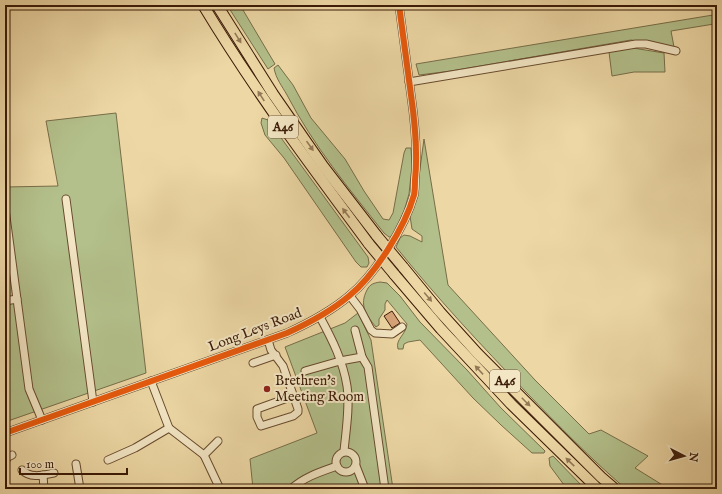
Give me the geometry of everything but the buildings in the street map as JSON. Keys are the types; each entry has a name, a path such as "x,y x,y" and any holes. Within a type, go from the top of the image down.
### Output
{"highway":[{"name":"A46","path":"203,5 263,99 369,244 441,329 511,404 598,489"},
{"name":"A46","path":"217,5 273,94 323,166 377,236 440,312 478,354 615,489"}],"street":[{"name":"Long Leys Road","path":"5,433 287,333 320,318 350,296 379,264 400,229 414,195 416,143 399,5"},
{"path":"409,82 636,44 646,44 676,51"},
{"path":"66,200 93,402"},
{"path":"5,209 29,389 42,420"},
{"path":"350,296 360,309 374,333 392,334 402,327"},
{"path":"5,301 17,299"},
{"path":"320,318 333,341 347,386 344,451 337,457 337,466 339,470 345,472 352,471 356,466"},
{"path":"355,330 362,357 368,367 385,489"},
{"path":"268,340 271,350 283,366 298,409 296,415 261,426 257,417 257,410 293,396"},
{"path":"253,363 276,355"},
{"path":"305,371 340,361 362,357"},
{"path":"151,381 169,428 204,455 220,489"},
{"path":"108,460 135,448 169,428"},
{"path":"204,455 218,441"},
{"path":"344,451 348,451 354,455 357,461 356,466 365,489"},
{"path":"5,461 12,455"},
{"path":"76,464 80,489"},
{"path":"291,489 298,482 309,476 337,466"},
{"path":"22,470 30,476 54,473"},
{"path":"43,475 44,489"}],"green space":[{"path":"227,5 240,5 275,64 268,69"},
{"path":"713,15 714,24 671,31 674,47 631,40 451,71 419,75 416,64"},
{"path":"633,48 664,53 665,72 634,72 612,76 609,52"},
{"path":"278,65 293,85 311,118 345,159 383,219 389,220 393,213 404,153 406,148 411,148 412,166 409,194 404,211 392,237 389,237 384,233 332,166 308,131 278,79 274,68"},
{"path":"116,113 146,373 5,422 5,187 58,186 46,121"},
{"path":"262,118 268,120 368,257 369,263 367,267 361,267 356,262 284,158 265,135 261,123"},
{"path":"424,139 448,285 535,380 589,434 601,430 648,456 635,468 669,489 626,489 613,478 562,429 492,357 443,303 396,247 400,238 404,235 410,236 422,242 422,236 412,229 410,216 417,191"},
{"path":"380,282 387,283 400,296 420,322 467,370 501,408 545,451 544,453 532,453 501,425 473,398 420,340 408,342 404,344 403,349 398,349 398,342 405,331 407,324 387,300 385,310 379,319 379,325 376,327 365,310 364,300 369,286"},
{"path":"358,313 371,340 393,489 253,489 250,459 317,433 285,347 345,323"},
{"path":"553,456 585,489 567,489 550,466 549,458"}],"cycle path":[{"path":"5,433 287,333 327,312 342,302 359,287 388,250 410,208 414,193 416,159 415,127 399,5"}],"place":[{"name":"Brethren's Meeting Room","path":"267,389"}]}
